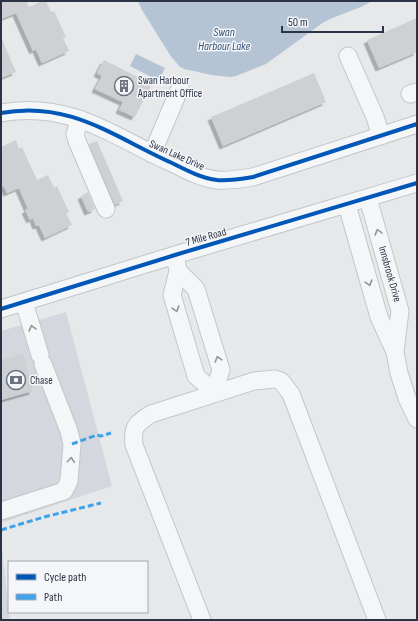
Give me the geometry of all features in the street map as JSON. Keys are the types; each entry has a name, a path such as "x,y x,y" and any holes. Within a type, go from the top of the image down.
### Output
{"street":[{"path":"348,56 375,117 380,136"},
{"path":"152,154 180,88"},
{"name":"Swan Lake Drive","path":"1,113 28,111 65,114 80,119 199,176 217,180 235,180 253,177 417,124"},
{"path":"80,119 75,134 106,209"},
{"name":"7 Mile Road","path":"1,309 176,263 346,205 417,184"},
{"name":"Innsbrook Drive","path":"368,198 400,311 395,352"},
{"name":"Innsbrook Drive","path":"346,205 379,317 395,352 399,373 405,392 417,419"},
{"path":"176,263 172,295 191,361 196,376 214,392"},
{"path":"176,263 196,289 221,370 214,392"},
{"path":"1,511 64,491 69,481 72,444 69,431 41,359 24,302"},
{"path":"202,620 134,445 133,433 139,422 151,414 214,392 254,381 275,379 281,381 291,394 377,620"}],"shaded area":[{"path":"66,312 112,486 1,523 1,331"},
{"path":"1,541 10,620 1,620"}],"water":[{"name":"Swan Harbour Lake","path":"138,1 372,1 321,24 266,64 230,77 184,69 179,66 170,55"},
{"path":"136,54 165,68 159,81 130,66"}],"building":[{"path":"1,1 26,1 29,7 42,1 46,1 51,12 54,11 66,37 63,38 69,51 42,63 36,49 33,51 16,13 1,19"},
{"path":"417,18 417,52 379,68 367,40"},
{"path":"1,37 16,72 1,78"},
{"name":"Swan Harbour Apartment Office","path":"104,60 152,84 135,117 119,110 123,102 95,89 102,76 97,73"},
{"path":"314,73 326,102 223,146 211,117"},
{"path":"16,140 19,149 22,147 37,180 48,175 54,188 57,186 69,212 66,213 72,225 45,238 39,225 36,226 33,218 30,220 25,210 28,209 19,188 7,193 4,186 1,188 1,147"},
{"path":"97,141 123,201 115,205 89,144"},
{"path":"88,192 95,209 88,212 81,196"},
{"name":"Chase","path":"23,354 33,391 1,400 1,360"}],"marked path":[{"path":"72,444 97,435 101,436 111,433"},
{"path":"1,530 44,517 101,503"}],"cycle path":[{"path":"1,113 25,110 70,116 110,132 194,173 211,179 222,180 235,180 253,177 417,124"},
{"path":"1,309 175,255 417,183"}],"place":[{"name":"Swan Harbour Apartment Office","path":"124,86"},
{"name":"Chase","path":"16,380"}]}
